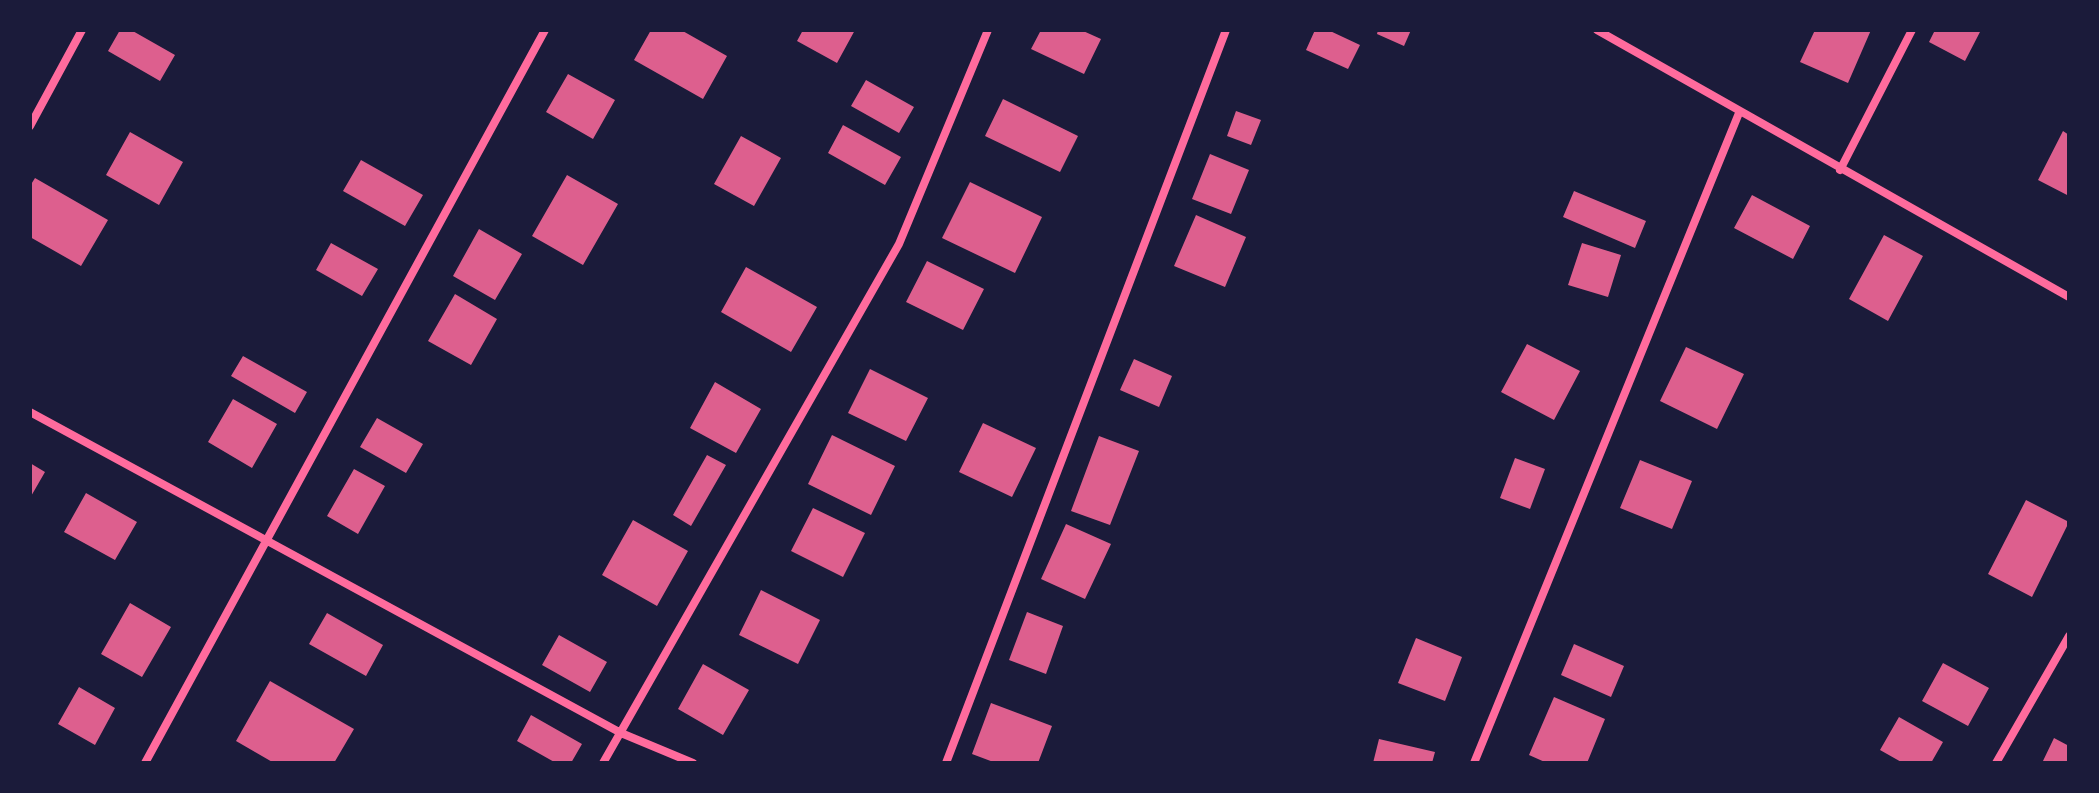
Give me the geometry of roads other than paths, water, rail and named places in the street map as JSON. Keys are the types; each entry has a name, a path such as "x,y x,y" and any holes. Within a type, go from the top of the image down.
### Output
{"street":[{"path":"30,126 82,30"},
{"path":"145,763 545,30"},
{"path":"603,763 899,244 988,30"},
{"path":"946,763 1226,30"},
{"path":"1597,30 2069,297"},
{"path":"1840,170 1912,30"},
{"path":"1474,763 1739,113"},
{"path":"30,412 621,733 693,763"},
{"path":"1996,763 2069,636"}]}
